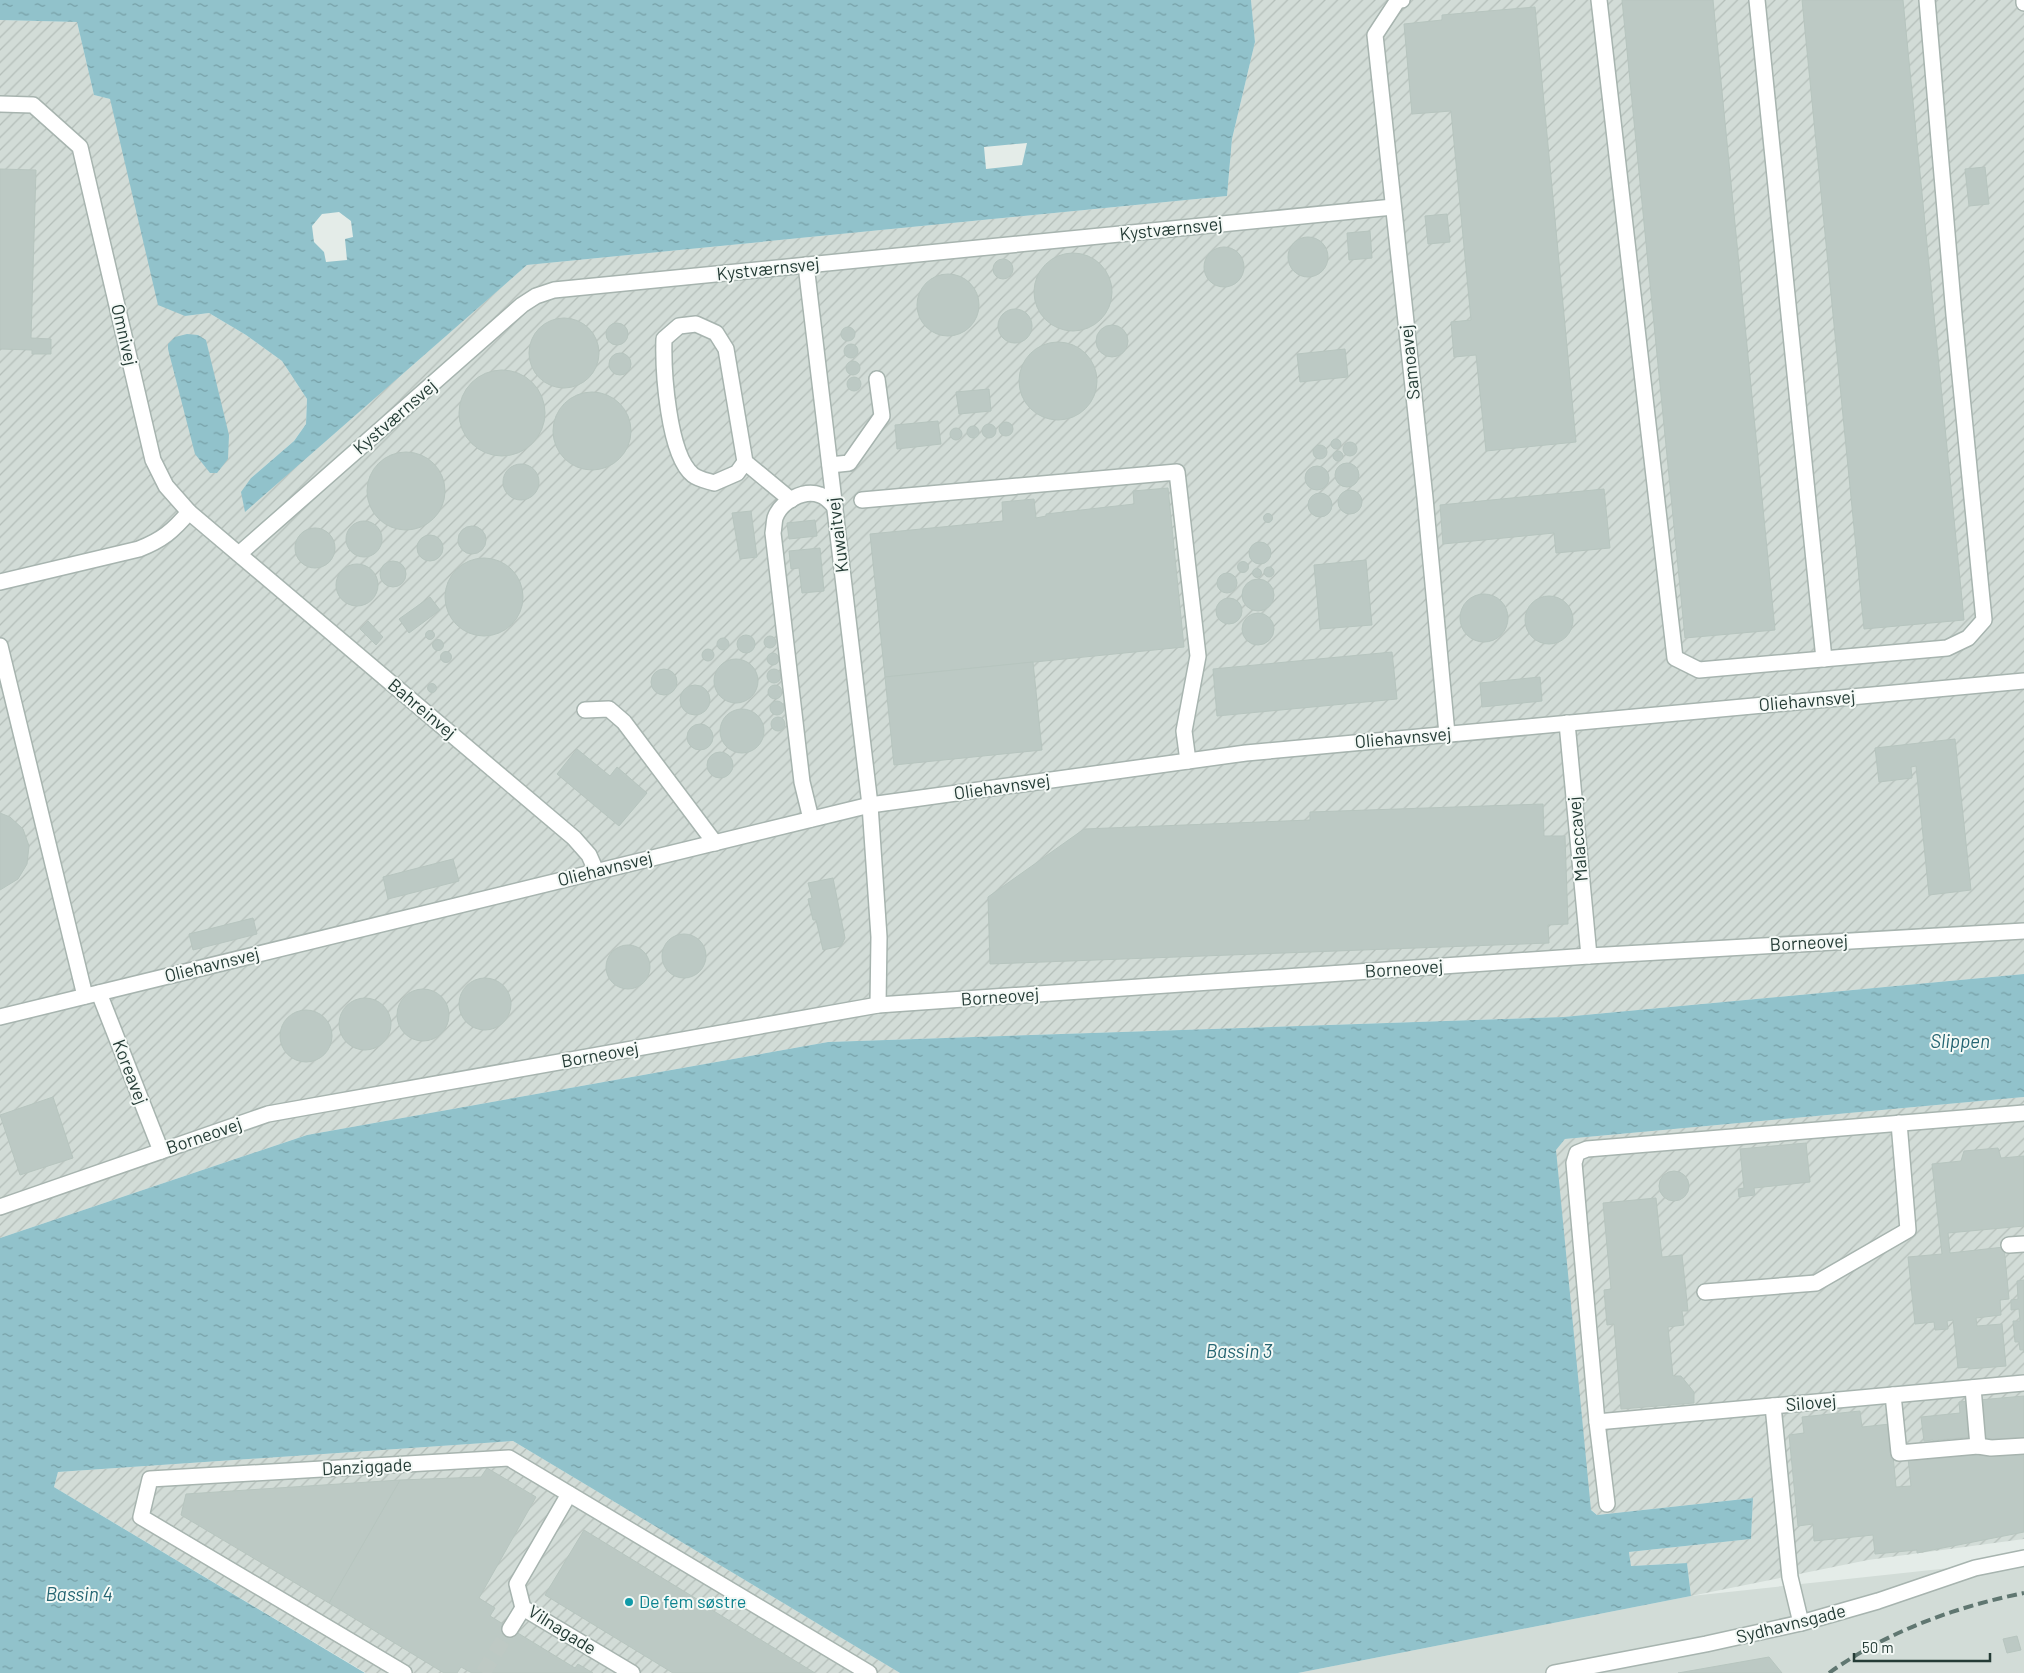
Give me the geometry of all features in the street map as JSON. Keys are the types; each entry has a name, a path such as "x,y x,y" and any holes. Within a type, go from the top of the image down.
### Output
{"street":[{"name":"Samoavej","path":"1402,0 1398,0 1375,34 1424,498 1446,734"},
{"path":"1599,0 1676,658 1699,670 1947,648 1968,638 1984,620 1954,315 1927,0"},
{"path":"1757,0 1824,660"},
{"name":"Omnivej","path":"0,104 33,104 80,147 153,460 166,486 189,512 239,554"},
{"name":"Kystværnsvej","path":"239,554 515,311 536,296 554,290 1393,207"},
{"name":"Kuwaitvej","path":"806,265 870,805 878,937 878,1005"},
{"path":"745,462 737,473 714,483 693,476 681,460 674,442 663,360 664,339 679,326 696,324 716,333 726,349 745,462 791,500"},
{"path":"830,466 849,463 882,416 877,380"},
{"path":"862,500 1177,472 1198,656 1184,731 1188,761"},
{"path":"811,819 802,782 773,533 776,516 785,504 791,500 810,494 820,495 835,507"},
{"path":"0,582 139,549 159,541 172,531 189,512"},
{"name":"Bahreinvej","path":"239,554 574,838 589,855 596,871"},
{"name":"Koreavej","path":"0,646 92,994 161,1151"},
{"name":"Oliehavnsvej","path":"0,1016 870,805 1246,753 2024,681"},
{"path":"585,710 609,710 624,722 715,843"},
{"name":"Malaccavej","path":"1567,723 1589,956"},
{"name":"Borneovej","path":"0,1207 268,1114 878,1005 1589,956 2024,931"},
{"path":"1607,1504 1597,1422 1574,1163 1577,1153 1586,1148 2024,1113"},
{"path":"1705,1292 1816,1283 1908,1230 1899,1123"},
{"name":"Silovej","path":"1597,1422 2024,1383"},
{"path":"1973,1388 1978,1446"},
{"path":"1893,1396 1899,1453 1978,1446 1991,1448 2024,1446"},
{"path":"1772,1406 1790,1577 1801,1623"},
{"name":"Danziggade","path":"404,1673 141,1517 150,1479 509,1458 870,1673"},
{"name":"Vilnagade","path":"569,1494 517,1584 523,1608 632,1673"},
{"name":"Sydhavnsgade","path":"1554,1673 1706,1644 1801,1623 1878,1601 1975,1568 2024,1558"},
{"path":"510,1628 523,1608"}],"shaded area":[{"path":"1251,0 2024,0 2024,974 1563,1017 828,1042 307,1135 0,1238 0,20 77,22 94,95 110,99 185,316 209,313 246,335 282,361 307,399 306,424 294,441 251,478 245,511 527,265 1227,196 1232,139 1255,42"},
{"path":"2024,1097 2024,1539 1868,1560 1691,1596 1687,1563 1631,1566 1629,1552 1751,1539 1753,1498 1597,1515 1588,1507 1555,1150 1565,1139"},
{"path":"513,1441 900,1673 366,1673 54,1487 58,1472"},
{"path":"2024,1560 2024,1673 1298,1673 1691,1596"}],"water":[{"path":"0,0 1251,0 1255,42 1232,139 1227,196 527,265 245,512 241,492 251,478 294,441 306,424 307,399 282,361 246,335 209,313 185,316 158,305 110,99 94,95 77,22 0,20","holes":["1027,143 1022,165 986,169 984,147","339,212 351,221 353,237 345,239 347,260 326,262 324,252 314,242 312,226 322,214"]},
{"path":"187,334 198,335 206,340 229,435 228,459 217,473 210,473 195,454 168,349 168,344 175,337"},
{"name":"Bassin 3","path":"2024,974 2024,1097 1565,1139 1556,1150 1591,1510 1597,1515 1753,1498 1751,1539 1629,1552 1631,1566 1687,1563 1691,1596 1298,1673 900,1673 513,1441 58,1472 54,1487 365,1673 0,1673 0,1238 307,1135 828,1042 1563,1017"}],"building":[{"path":"1622,0 1713,0 1775,630 1685,638"},
{"path":"1802,0 1903,0 1964,620 1864,629"},
{"path":"1535,7 1576,442 1486,451 1476,355 1454,357 1451,322 1471,320 1451,111 1412,114 1404,24 1442,20 1442,15"},
{"path":"1985,167 1989,204 1969,206 1965,169"},
{"path":"0,169 36,170 31,338 51,339 51,354 32,354 32,350 0,349"},
{"path":"1447,214 1450,242 1428,244 1425,216"},
{"path":"1370,231 1372,258 1349,260 1347,233"},
{"path":"1308,237 1322,243 1328,257 1322,271 1308,277 1294,271 1288,257 1294,243"},
{"path":"1224,247 1238,253 1244,267 1238,281 1224,287 1210,281 1204,267 1210,253"},
{"path":"1073,253 1088,256 1101,264 1109,277 1112,292 1109,307 1101,320 1088,328 1073,331 1058,328 1045,320 1037,307 1034,292 1037,277 1045,264 1058,256"},
{"path":"1003,259 1010,262 1013,269 1010,276 1003,279 996,276 993,269 996,262"},
{"path":"948,274 960,277 970,283 976,293 979,305 976,317 970,327 960,333 948,336 936,333 926,327 920,317 917,305 920,293 926,283 936,277"},
{"path":"1015,309 1027,314 1032,326 1027,338 1015,343 1003,338 998,326 1003,314"},
{"path":"564,318 583,324 593,334 599,353 593,372 583,382 564,388 545,382 535,372 529,353 535,334 545,324"},
{"path":"617,323 627,330 628,334 621,344 617,345 607,338 606,334 613,324"},
{"path":"1112,325 1124,329 1128,341 1124,353 1112,357 1100,353 1096,341 1100,329"},
{"path":"845,327 851,327 855,334 851,341 845,341 841,337 841,331"},
{"path":"1058,342 1073,345 1086,353 1094,366 1097,381 1094,396 1086,409 1073,417 1058,420 1043,417 1030,409 1022,396 1019,381 1022,366 1030,353 1043,345"},
{"path":"851,344 856,346 858,351 856,356 851,358 846,356 844,351 846,346"},
{"path":"1345,349 1348,377 1300,382 1297,354"},
{"path":"620,353 630,360 631,364 624,374 620,375 610,368 609,364 616,354"},
{"path":"853,361 858,363 860,368 858,373 853,375 848,373 846,368 848,363"},
{"path":"502,370 518,373 526,377 538,389 542,397 545,413 542,429 538,437 526,449 518,453 502,456 486,453 478,449 466,437 462,429 459,413 462,397 466,389 478,377 486,373"},
{"path":"854,377 859,379 861,384 859,389 854,391 849,389 847,384 849,379"},
{"path":"989,389 991,411 959,414 956,392"},
{"path":"592,392 607,395 624,409 628,416 631,431 628,446 614,463 607,467 592,470 577,467 560,453 556,446 553,431 556,416 570,399 577,395"},
{"path":"938,421 941,444 897,449 895,425"},
{"path":"1003,422 1009,422 1013,429 1009,436 1003,436 999,432 999,426"},
{"path":"986,424 992,424 996,431 992,438 986,438 982,434 982,428"},
{"path":"971,426 975,426 979,432 975,438 971,438 967,434 967,430"},
{"path":"954,428 958,428 962,434 958,440 954,440 950,436 950,432"},
{"path":"1334,439 1338,439 1341,444 1340,448 1334,449 1331,446 1331,442"},
{"path":"1347,442 1353,442 1357,449 1353,456 1347,456 1343,452 1343,446"},
{"path":"1317,445 1323,445 1327,452 1323,459 1317,459 1313,455 1313,449"},
{"path":"1336,451 1340,451 1343,456 1342,460 1336,461 1333,458 1333,454"},
{"path":"406,452 421,455 438,469 442,476 445,491 442,506 428,523 421,527 406,530 391,527 374,513 370,506 367,491 370,476 384,459 391,455"},
{"path":"1347,463 1356,466 1359,475 1356,484 1347,487 1338,484 1335,475 1338,466"},
{"path":"521,464 533,470 539,482 533,494 521,500 509,494 503,482 509,470"},
{"path":"1317,466 1326,469 1329,478 1326,487 1317,490 1308,487 1305,478 1308,469"},
{"path":"1168,488 1184,647 885,677 870,534 1003,521 1002,502 1034,499 1036,518 1046,516 1046,514 1134,504 1133,491"},
{"path":"1604,489 1610,548 1556,553 1554,533 1443,544 1440,505"},
{"path":"1350,490 1359,493 1362,502 1359,511 1350,514 1341,511 1338,502 1341,493"},
{"path":"1320,493 1329,496 1332,505 1329,514 1320,517 1311,514 1308,505 1311,496"},
{"path":"751,511 757,557 740,559 732,513"},
{"path":"1268,513 1273,518 1268,523 1263,518"},
{"path":"815,520 817,536 789,539 787,523"},
{"path":"364,521 371,522 377,526 381,532 381,546 377,552 371,556 364,557 357,556 351,552 347,546 346,539 347,532 351,526 357,522"},
{"path":"472,526 482,530 486,540 482,550 472,554 462,550 458,540 462,530"},
{"path":"311,528 319,528 326,531 332,537 335,548 332,559 326,565 319,568 311,568 304,565 298,559 295,552 295,544 298,537 304,531"},
{"path":"430,535 439,539 443,548 439,557 430,561 421,557 417,548 421,539"},
{"path":"1260,542 1268,545 1271,553 1268,561 1260,564 1252,561 1249,553 1252,545"},
{"path":"820,548 824,591 802,593 799,568 791,569 789,551"},
{"path":"484,558 499,561 516,575 520,582 523,597 520,612 506,629 499,633 484,636 469,633 452,619 448,612 445,597 448,582 462,565 469,561"},
{"path":"1366,560 1372,625 1320,629 1314,565"},
{"path":"393,561 402,565 406,574 402,583 393,587 384,583 380,574 384,565"},
{"path":"1243,561 1249,567 1243,573 1237,567"},
{"path":"353,564 361,564 372,570 378,585 372,600 361,606 353,606 342,600 336,589 336,581 342,570"},
{"path":"1269,567 1274,572 1269,577 1264,572"},
{"path":"1257,568 1262,573 1257,578 1252,573"},
{"path":"1227,573 1234,576 1237,583 1234,590 1227,593 1220,590 1217,583 1220,576"},
{"path":"1258,579 1269,584 1274,595 1269,606 1258,611 1247,606 1242,595 1247,584"},
{"path":"1479,594 1489,594 1501,601 1508,613 1508,623 1501,635 1489,642 1479,642 1471,638 1464,631 1460,623 1460,613 1464,605 1471,598"},
{"path":"1544,596 1554,596 1566,603 1573,615 1573,625 1566,637 1554,644 1544,644 1536,640 1529,633 1525,625 1525,615 1529,607 1536,600"},
{"path":"430,597 440,610 409,633 399,619"},
{"path":"1229,598 1238,602 1242,611 1238,620 1229,624 1220,620 1216,611 1220,602"},
{"path":"1258,613 1269,618 1274,629 1269,640 1258,645 1247,640 1242,629 1247,618"},
{"path":"368,621 383,637 376,645 360,629"},
{"path":"430,630 435,635 430,640 425,635"},
{"path":"746,635 752,638 755,644 752,650 746,653 740,650 737,644 740,638"},
{"path":"768,636 772,636 776,642 772,648 768,648 764,644 764,640"},
{"path":"721,638 725,638 729,644 725,650 721,650 717,646 717,642"},
{"path":"438,639 444,645 438,651 432,645"},
{"path":"706,649 710,649 714,655 710,661 706,661 702,657 702,653"},
{"path":"446,651 452,657 446,663 440,657"},
{"path":"1392,652 1397,699 1217,716 1213,669"},
{"path":"771,653 775,653 779,659 775,665 771,665 767,661 767,657"},
{"path":"736,659 748,663 754,669 758,681 754,693 748,699 736,703 724,699 718,693 714,681 718,669 724,663"},
{"path":"1033,662 1042,750 894,765 885,677"},
{"path":"664,669 673,673 677,682 673,691 664,695 655,691 651,682 655,673"},
{"path":"771,669 777,669 781,676 777,683 771,683 767,679 767,673"},
{"path":"1540,677 1542,701 1482,707 1480,683"},
{"path":"432,683 437,688 432,693 427,688"},
{"path":"695,685 706,689 710,700 706,711 695,715 684,711 680,700 684,689"},
{"path":"775,685 780,687 782,692 780,697 775,699 770,697 768,692 770,687"},
{"path":"777,701 782,703 784,708 782,713 777,715 772,713 770,708 772,703"},
{"path":"742,709 754,713 760,719 764,731 760,743 754,749 742,753 730,749 724,743 720,731 724,719 730,713"},
{"path":"778,717 783,719 785,724 783,729 778,731 773,729 771,724 773,719"},
{"path":"700,724 709,728 713,737 709,746 700,750 691,746 687,737 691,728"},
{"path":"1955,739 1971,890 1929,895 1916,766 1911,767 1912,778 1879,782 1875,748"},
{"path":"577,749 610,776 617,767 647,793 619,826 557,774"},
{"path":"720,752 729,756 733,765 729,774 720,778 711,774 707,765 711,756"},
{"path":"1543,804 1544,836 1565,836 1568,924 1548,925 1549,943 990,964 988,897 1084,829 1310,820 1310,812"},
{"path":"0,813 10,817 23,829 29,846 27,864 18,879 0,890"},
{"path":"453,859 459,881 388,899 383,877"},
{"path":"833,878 845,938 841,946 823,950 816,920 813,920 808,899 812,898 808,883"},
{"path":"253,918 257,934 193,950 189,934"},
{"path":"680,934 688,934 700,940 706,956 700,972 688,978 680,978 668,972 662,960 662,952 668,940"},
{"path":"624,945 632,945 644,951 650,967 644,983 632,989 624,989 612,983 606,971 606,963 612,951"},
{"path":"485,978 499,982 507,990 511,1004 507,1018 499,1026 485,1030 471,1026 463,1018 459,1004 463,990 471,982"},
{"path":"423,989 437,993 445,1001 449,1015 445,1029 437,1037 423,1041 409,1037 401,1029 397,1015 401,1001 409,993"},
{"path":"365,998 379,1002 387,1010 391,1024 387,1038 379,1046 365,1050 351,1046 343,1038 339,1024 343,1010 351,1002"},
{"path":"306,1010 320,1014 328,1022 332,1036 328,1050 320,1058 306,1062 292,1058 284,1050 280,1036 284,1022 292,1014"},
{"path":"53,1097 73,1158 20,1175 0,1115"},
{"path":"1806,1143 1810,1182 1754,1188 1755,1195 1739,1197 1738,1189 1744,1188 1740,1149"},
{"path":"1998,1148 2001,1158 2024,1156 2024,1226 1948,1233 1950,1253 2004,1247 2009,1299 2000,1300 2001,1315 1976,1318 1977,1326 2002,1324 2006,1366 1958,1368 1953,1320 1947,1321 1948,1329 1935,1330 1934,1322 1915,1324 1908,1257 1942,1254 1932,1164 1961,1161 1964,1151"},
{"path":"1674,1171 1685,1175 1689,1186 1685,1197 1674,1201 1663,1197 1659,1186 1663,1175"},
{"path":"1656,1198 1662,1257 1682,1255 1688,1311 1682,1311 1684,1325 1668,1327 1673,1376 1681,1376 1694,1392 1694,1403 1621,1409 1614,1324 1607,1325 1604,1290 1611,1289 1603,1203"},
{"path":"2024,1280 2024,1350 2020,1350 2019,1342 2015,1342 2013,1321 2020,1321 2019,1309 2011,1310 2011,1300 2018,1299 2017,1281"},
{"path":"2024,1396 2024,1441 1983,1444 1979,1400"},
{"path":"1970,1401 1973,1437 1938,1440 1939,1455 1980,1451 1981,1454 2024,1450 2024,1532 1917,1553 1917,1550 1875,1554 1873,1535 1814,1541 1813,1524 1798,1526 1789,1435 1804,1433 1802,1417 1860,1411 1862,1427 1890,1424 1896,1487 1911,1486 1908,1458 1934,1456 1933,1440 1924,1441 1921,1417 1960,1413 1959,1402"},
{"path":"487,1468 536,1497 479,1598 495,1608 490,1616 575,1668 578,1664 593,1673 472,1673 461,1667 457,1673 444,1673 329,1603 400,1480 481,1477"},
{"path":"400,1480 329,1603 181,1515 186,1494"},
{"name":"De fem søstre","path":"584,1530 815,1673 673,1673 545,1595"},
{"path":"2017,1636 2021,1650 2007,1653 2003,1639"},
{"path":"1769,1657 1782,1673 1678,1673"}],"tunnel":[{"path":"483,1673 510,1629"}],"railway":[{"path":"1829,1673 1874,1645 1922,1623 1972,1606 2024,1593"}],"place":[{"name":"De fem søstre","path":"629,1602"}],"water label":[{"name":"Slippen","path":"1960,1041"},
{"name":"Bassin 4","path":"79,1594"}]}
